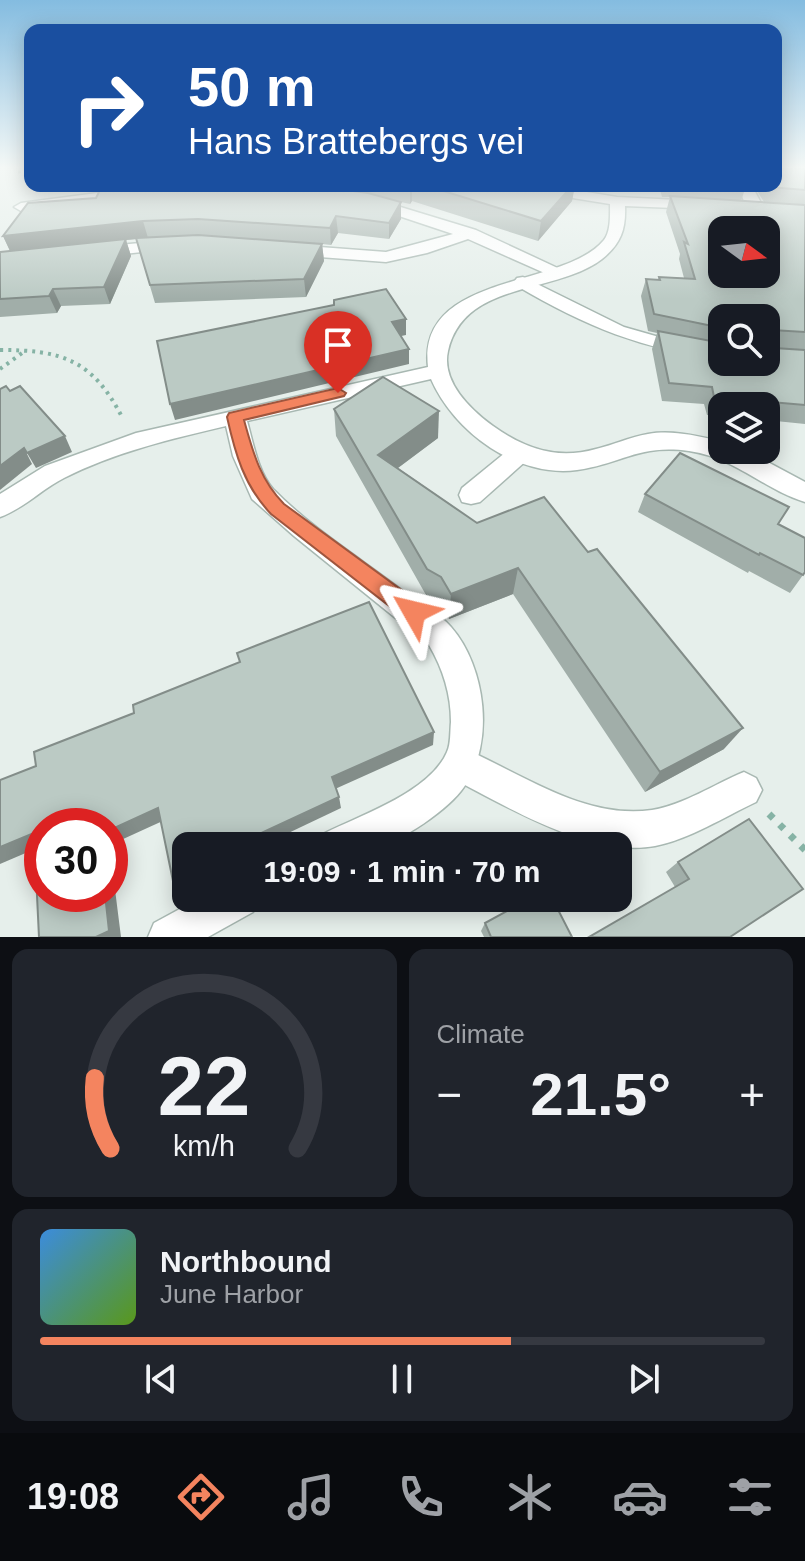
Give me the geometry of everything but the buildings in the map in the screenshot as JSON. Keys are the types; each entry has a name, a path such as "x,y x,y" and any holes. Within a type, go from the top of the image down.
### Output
{"street":[{"path":"397,212 470,233 555,271"},
{"path":"618,212 612,240 592,256 477,300 450,322 442,335 437,354 438,371 444,385 464,413 519,454 541,462 564,464 654,441 705,445 736,456 805,493"},
{"path":"272,248 386,257 421,250 470,233"},
{"path":"73,255 187,244"},
{"path":"523,282 572,312 626,336 652,344 708,351"},
{"path":"0,507 47,477 132,442 438,371"},
{"path":"235,417 245,456 261,492 303,529 440,636 454,657 467,707 465,747 460,764 439,789 417,806 366,832"},
{"path":"471,495 519,454"},
{"path":"460,764 550,807 607,826 653,828 744,790"},
{"path":"168,937 214,912"}],"path":[{"path":"0,350 26,350 64,356 103,386 115,401 132,442"},
{"path":"0,369 26,350"},
{"path":"744,790 805,850"}],"route":[{"path":"338,393 235,417 252,477 261,492 278,509 414,612"}]}
